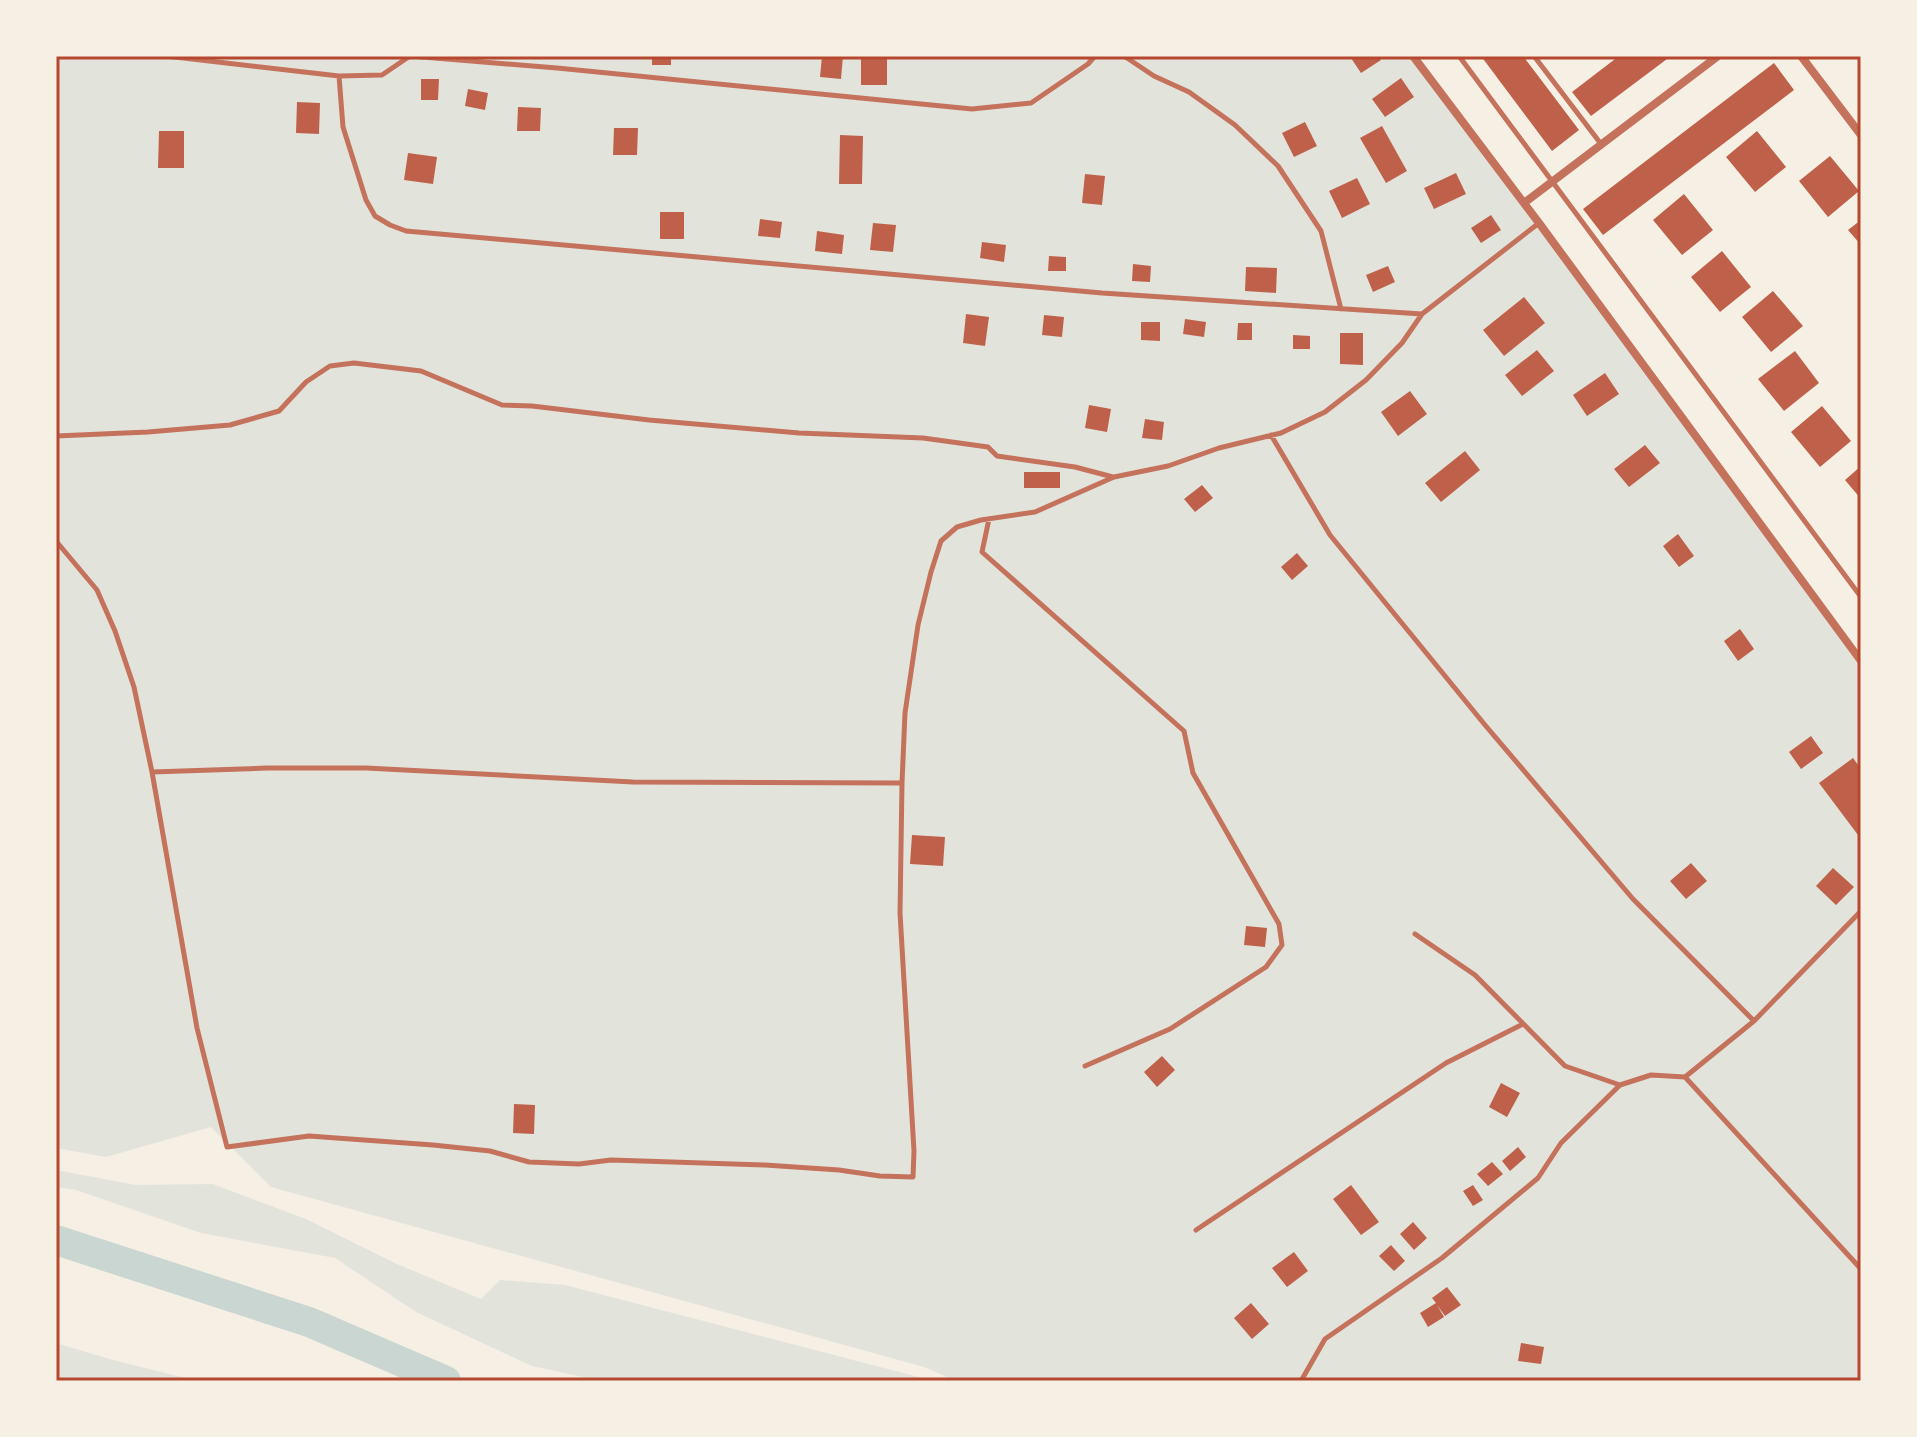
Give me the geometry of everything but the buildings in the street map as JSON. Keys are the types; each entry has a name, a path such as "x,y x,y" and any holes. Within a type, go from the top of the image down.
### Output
{"street":[{"path":"1413,56 1861,661"},
{"path":"1524,203 1718,56"},
{"path":"1801,56 1861,135"}],"lane":[{"path":"166,56 339,76 382,75 410,56 972,109 1031,103 1095,56"},
{"path":"1124,56 1154,76 1189,92 1235,125 1278,166 1321,231 1341,309"},
{"path":"1459,56 1861,597"},
{"path":"1534,56 1602,145"},
{"path":"339,76 343,127 366,200 375,216 406,231 1102,293 1422,314"},
{"path":"56,541 97,590 134,687 197,1028 227,1147 309,1136 490,1151 529,1162 579,1164 611,1160 765,1165 913,1177 900,913 905,713 918,625 941,541 957,527 1035,512 1114,477 1168,466 1219,448 1281,433 1325,412 1366,380 1402,343 1422,314 1539,223"},
{"path":"56,436 230,425 279,411 306,382 330,366 354,363 421,371 502,405 799,433 923,438 988,447 997,456 1075,467 1114,477"},
{"path":"1271,435 1330,535 1485,725 1633,899 1754,1021"},
{"path":"989,519 982,552 1184,731 1193,773 1279,924 1282,945 1266,967 1170,1029 1085,1066"},
{"path":"152,772 366,768 633,782 902,783"},
{"path":"1301,1381 1325,1339 1442,1258 1538,1178 1561,1143 1620,1085 1651,1075 1685,1077 1754,1021 1861,911"},
{"path":"1415,934 1475,975 1565,1066 1620,1085"},
{"path":"1196,1230 1446,1063 1523,1024"},
{"path":"1685,1077 1861,1269"}],"shaded area":[{"path":"56,56 1413,56 1539,223 1861,668 1861,1381 956,1381 924,1367 271,1187 211,1127 106,1157 56,1148"},
{"path":"56,1170 136,1185 213,1184 306,1219 397,1264 481,1299 500,1280 565,1285 934,1381 612,1381 532,1366 416,1312 335,1258 201,1233 76,1190 56,1187"},
{"path":"56,1343 113,1360 198,1381 56,1381"}],"waterway":[{"path":"56,1240 309,1322 446,1381"}]}
